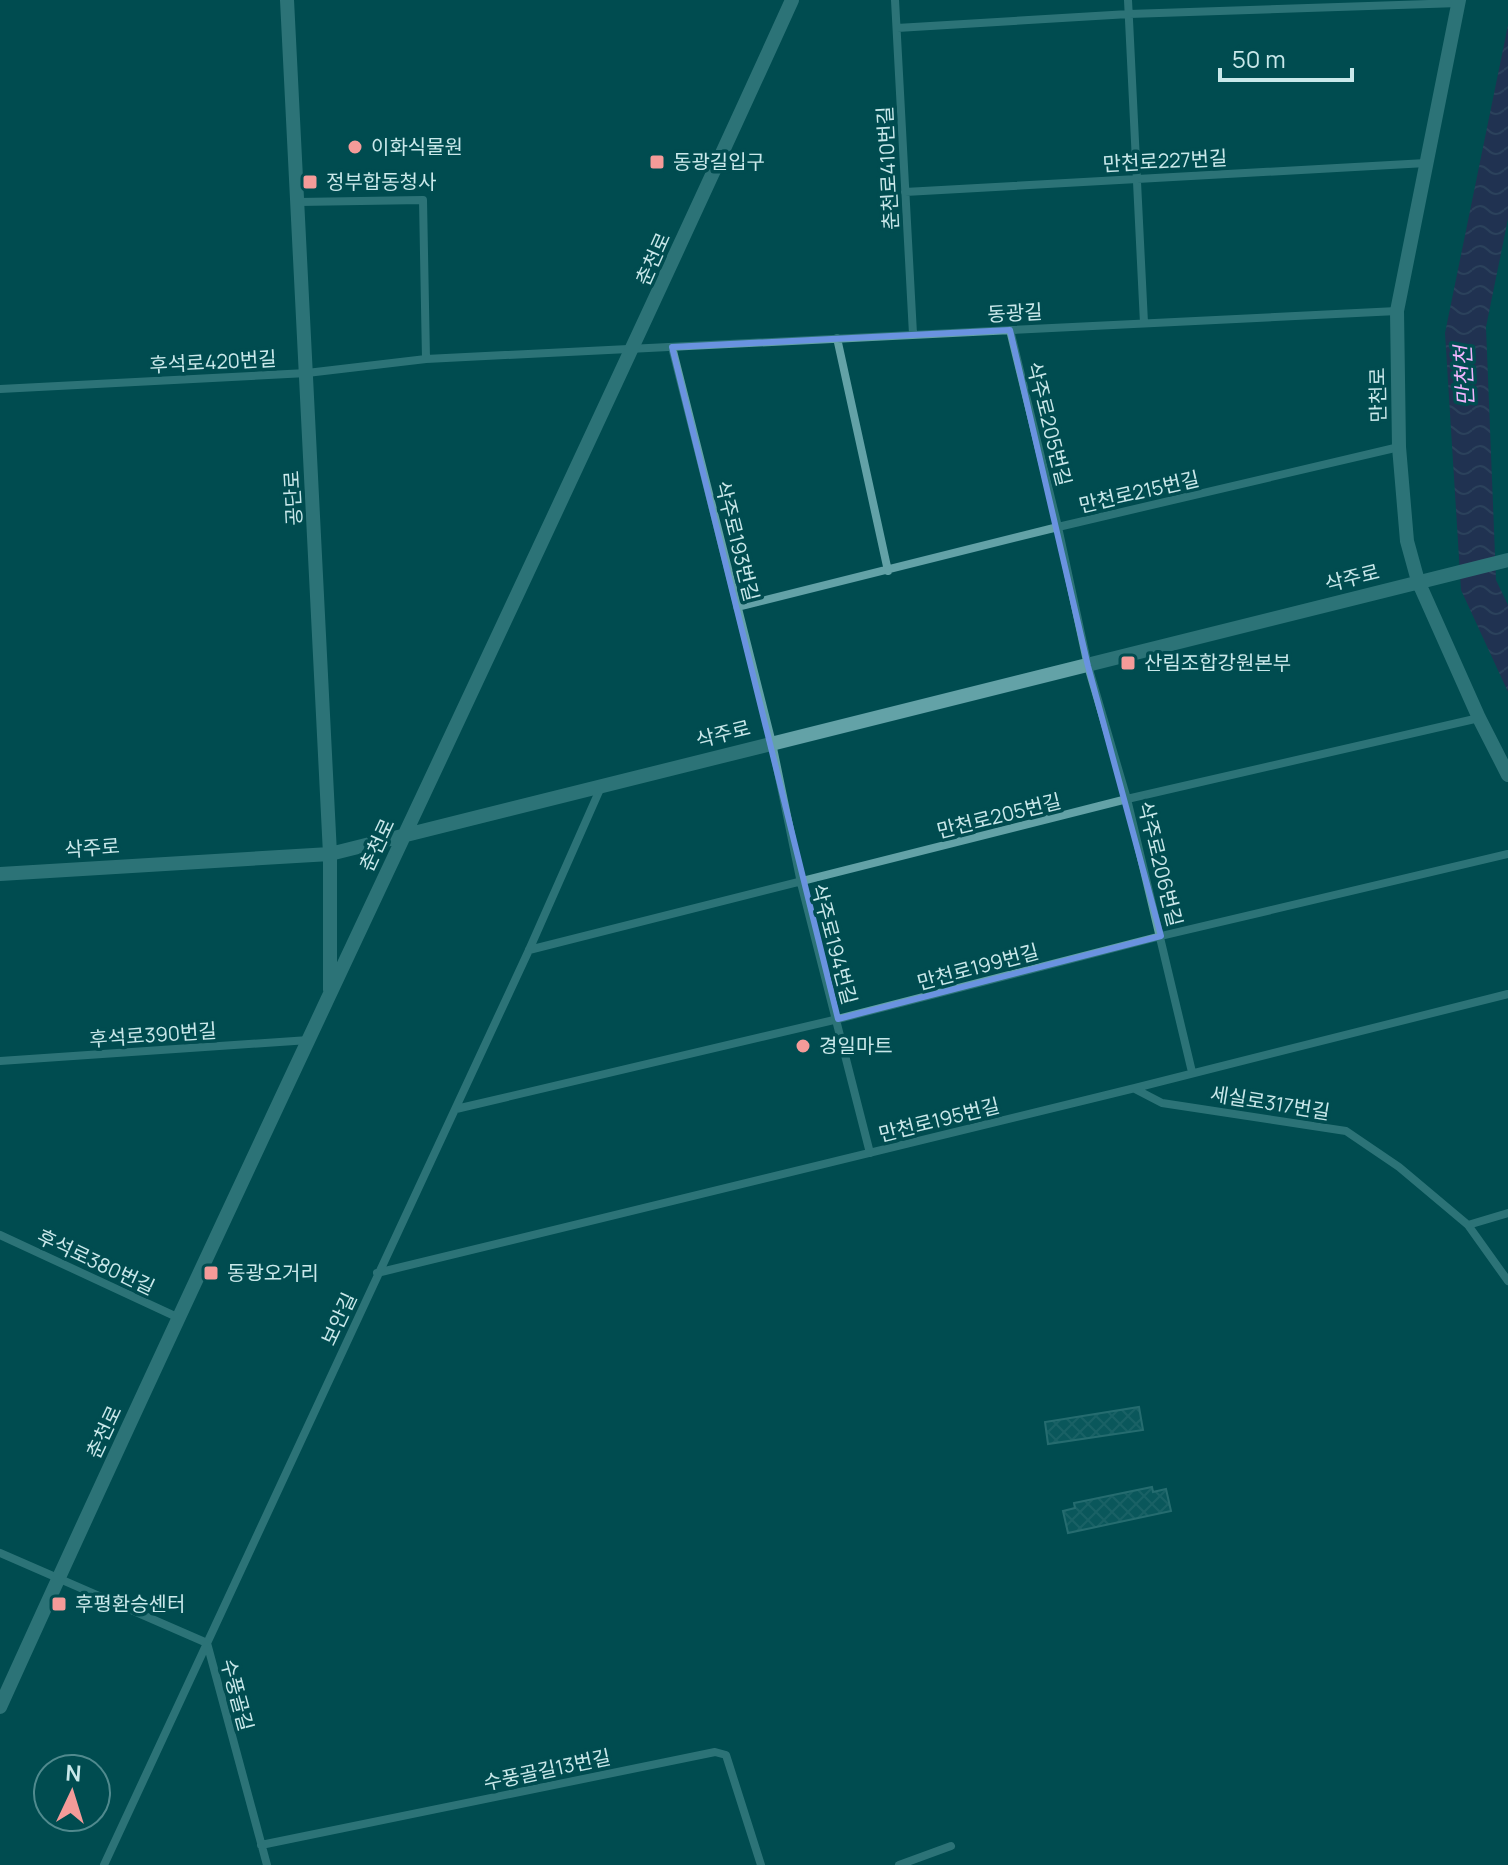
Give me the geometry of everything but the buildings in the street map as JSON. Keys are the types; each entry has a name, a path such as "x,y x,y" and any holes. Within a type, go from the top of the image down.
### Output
{"street":[{"name":"공단로","path":"287,0 330,854 330,994"},
{"name":"춘천로","path":"0,1707 403,836 634,348 792,0"},
{"name":"춘천로410번길","path":"895,0 913,334"},
{"path":"1128,0 1144,323"},
{"path":"897,28 1129,14 1459,2"},
{"name":"만천로","path":"1459,2 1397,311 1399,447 1407,541 1418,581 1508,775"},
{"name":"만천로227번길","path":"905,192 1426,163"},
{"path":"298,202 423,200 426,359"},
{"name":"동광길","path":"634,348 1397,311"},
{"name":"삭주로205번길","path":"1010,330 1088,666"},
{"path":"837,338 888,571"},
{"name":"삭주로193번길","path":"672,347 772,743"},
{"name":"후석로420번길","path":"0,389 307,373 426,359 634,348"},
{"name":"만천로215번길","path":"737,607 1399,447"},
{"name":"삭주로","path":"0,874 330,854 1508,560"},
{"name":"삭주로206번길","path":"1088,666 1127,799 1192,1072"},
{"name":"만천로205번길","path":"529,950 1127,799 1479,718"},
{"name":"삭주로194번길","path":"772,743 801,883 870,1153"},
{"name":"보안길","path":"104,1865 456,1109 602,785"},
{"name":"만천로199번길","path":"456,1109 838,1019 1161,936 1508,854"},
{"name":"만천로195번길","path":"377,1273 1508,994"},
{"name":"후석로390번길","path":"0,1061 309,1040"},
{"name":"세실로317번길","path":"1135,1088 1162,1103 1346,1131 1399,1167 1468,1225"},
{"path":"1508,1213 1468,1225 1508,1281"},
{"name":"후석로380번길","path":"0,1235 179,1318"},
{"name":"수풍골길","path":"0,1553 207,1643 267,1865"},
{"name":"수풍골길13번길","path":"261,1845 715,1752 726,1755 761,1865"},
{"path":"899,1865 951,1846"}],"highlighted area":[{"path":"1010,330 1088,666 1161,936 838,1019 672,347"}],"water":[{"name":"만천천","path":"1508,25 1508,219 1486,327 1496,580 1508,605 1508,692 1461,590 1445,333"}],"place":[{"name":"이화식물원","path":"355,147"},
{"name":"동광길입구","path":"657,162"},
{"name":"정부합동청사","path":"310,182"},
{"name":"산림조합강원본부","path":"1128,663"},
{"name":"경일마트","path":"803,1046"},
{"name":"동광오거리","path":"211,1273"},
{"name":"후평환승센터","path":"59,1604"}]}
